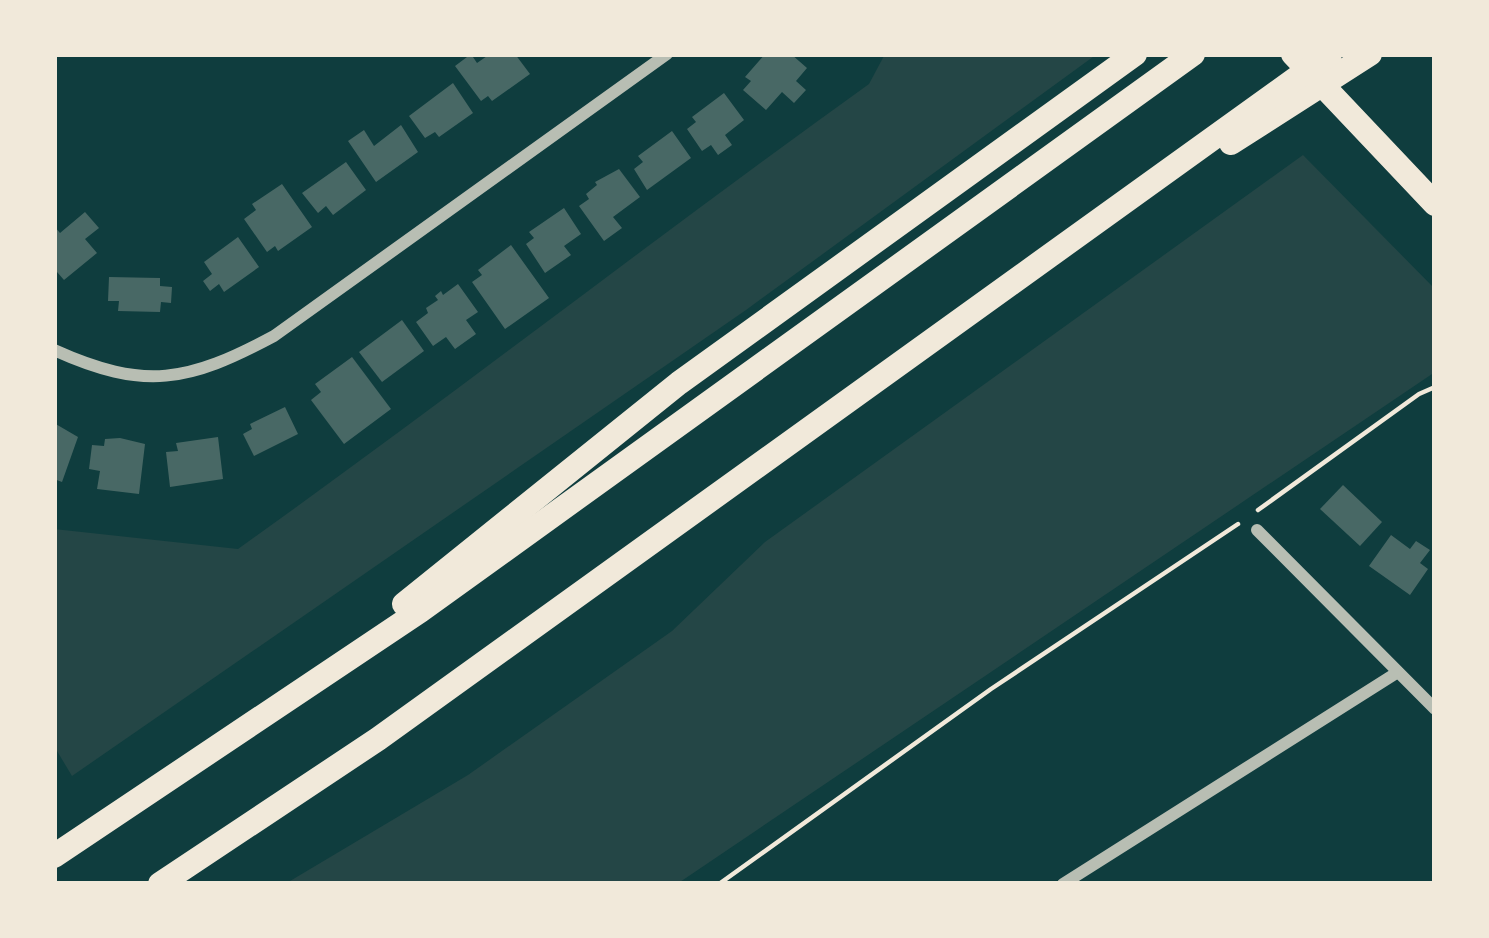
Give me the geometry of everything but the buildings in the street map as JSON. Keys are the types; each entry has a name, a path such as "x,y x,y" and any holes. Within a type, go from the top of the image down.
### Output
{"main road":[{"path":"248,730 679,383 1135,54"},
{"path":"54,856 248,730 506,550 1193,54"},
{"path":"1293,54 1434,203"},
{"path":"160,884 378,739 1085,231 1338,62 1370,54"}],"street":[{"path":"54,350 101,371 129,376 216,367 274,336 667,54"},
{"path":"1257,530 1435,709"},
{"path":"1063,884 1399,672"}],"path":[{"path":"719,884 972,701 1435,387"}],"shaded area":[{"path":"885,54 1097,54 746,310 72,776 54,746 54,529 238,549 869,84"},
{"path":"1303,155 1435,289 1435,372 677,884 285,884 468,775 672,631 765,542"}]}
